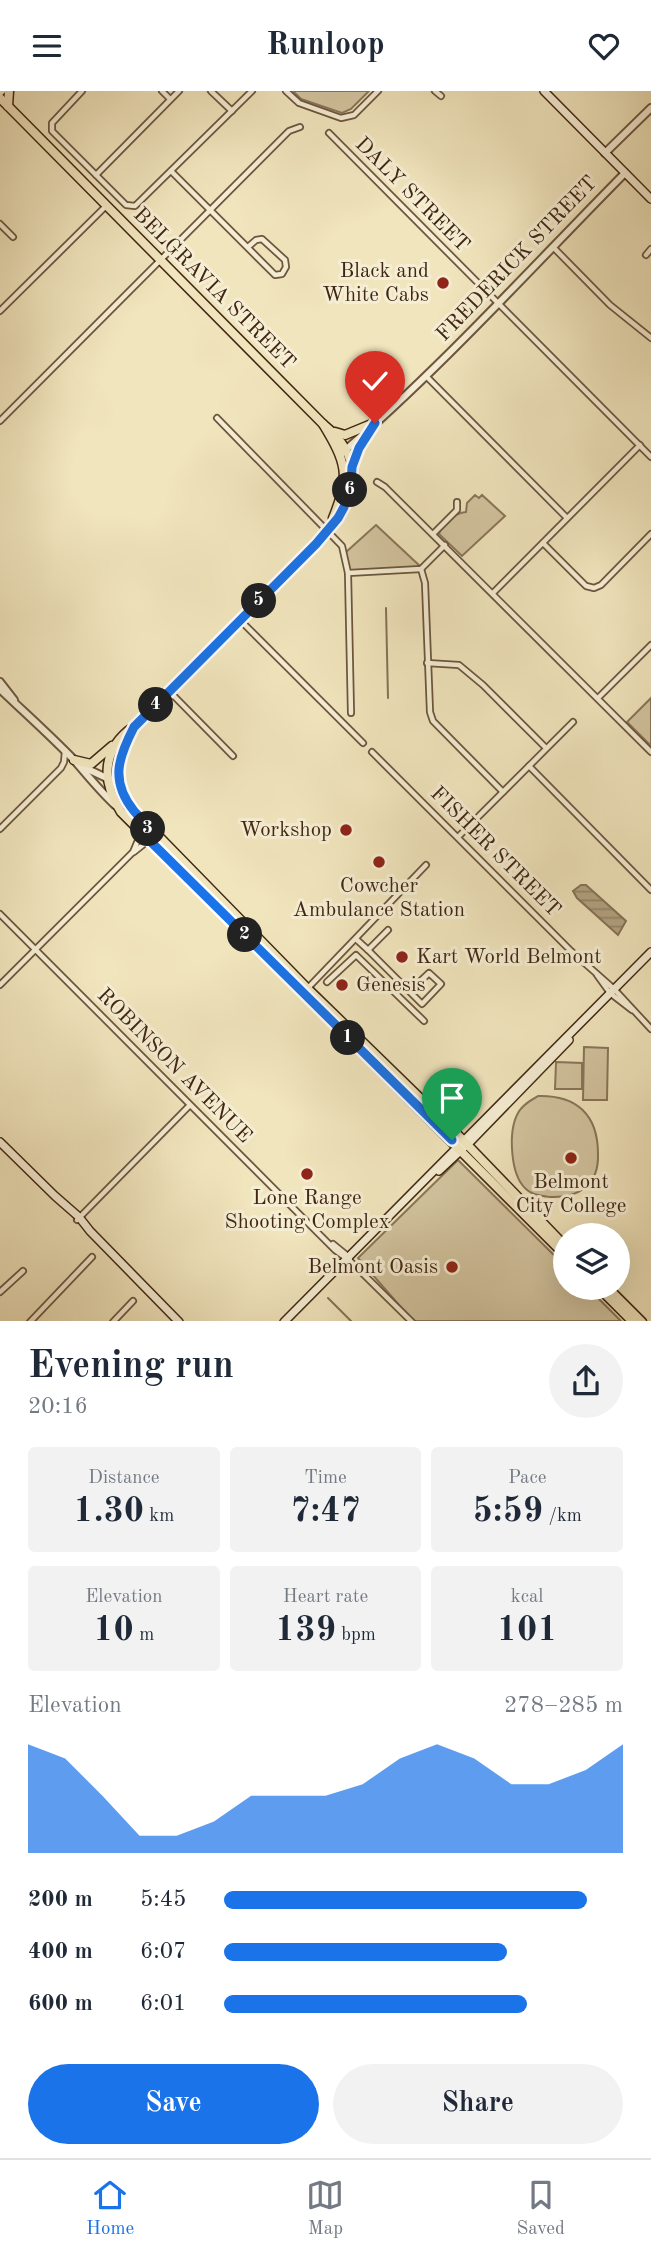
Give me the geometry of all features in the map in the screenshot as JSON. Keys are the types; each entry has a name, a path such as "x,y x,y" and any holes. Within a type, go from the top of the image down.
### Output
{"main road":[{"path":"4,106 9,91"},
{"path":"544,91 651,199"},
{"name":"BELGRAVIA STREET","path":"1,94 4,106 323,424 344,451 343,487 328,530"},
{"path":"323,424 332,431 345,435 376,422"},
{"path":"76,762 91,764 134,727 328,530 344,507 351,485 352,467 359,448 376,422"},
{"path":"332,431 352,467"},
{"path":"134,727 119,759 119,776 128,803 149,840 306,991"},
{"path":"117,742 109,761 108,778 112,796 121,812 144,828 553,1234"},
{"path":"291,1320 651,952"},
{"path":"613,992 651,958"},
{"path":"0,1142 179,1321"},
{"path":"462,1145 553,1242"},
{"path":"611,1300 633,1321"},
{"path":"620,1300 642,1321"}],"street":[{"path":"82,91 52,123 51,129 126,205 135,206 252,91"},
{"path":"162,91 170,99"},
{"path":"96,175 179,91"},
{"path":"211,91 232,111"},
{"name":"DALY STREET","path":"286,91 299,103 341,118 354,115 378,91"},
{"path":"435,91 441,96"},
{"path":"605,153 651,108"},
{"path":"0,421 289,131 300,127"},
{"name":"DALY STREET","path":"329,133 651,457"},
{"path":"171,171 275,275 282,274 286,267 285,260 262,239 256,240 248,247"},
{"name":"FREDERICK STREET","path":"344,451 499,305 552,246 625,173"},
{"path":"0,311 106,206"},
{"path":"0,224 13,237"},
{"path":"552,246 610,305 651,338"},
{"path":"646,255 651,249"},
{"path":"426,376 567,518"},
{"path":"217,418 342,546 348,573 351,713"},
{"path":"493,593 640,445"},
{"path":"377,482 445,545 651,752"},
{"path":"433,534 457,510 457,502"},
{"path":"457,510 464,510"},
{"path":"543,543 586,586 594,588 601,585 651,534"},
{"path":"348,573 421,569 445,545"},
{"path":"421,569 425,583 427,663 433,721 503,792"},
{"path":"240,620 363,743"},
{"path":"599,697 651,645"},
{"path":"427,663 459,665 546,748"},
{"path":"0,683 14,701"},
{"path":"0,689 76,762 88,779 121,812"},
{"path":"169,691 233,756"},
{"path":"458,837 573,722"},
{"path":"0,829 61,768 65,751"},
{"name":"FISHER STREET","path":"372,751 651,1029"},
{"path":"76,762 108,778 122,790"},
{"path":"529,766 651,890"},
{"path":"0,985 133,852 144,828"},
{"path":"133,852 149,840"},
{"path":"306,991 426,865"},
{"name":"ROBINSON AVENUE","path":"0,914 189,1105 412,1321"},
{"path":"368,950 387,930"},
{"path":"356,939 422,1004 441,984 429,973 410,992"},
{"path":"347,948 424,1021"},
{"path":"327,982 356,955"},
{"path":"78,1219 189,1105"},
{"path":"30,1321 92,1258"},
{"path":"0,1292 23,1271"},
{"path":"113,1321 133,1301"}],"shaded area":[{"path":"293,91 369,91 351,109 342,113 301,99"},
{"path":"475,495 479,498 482,495 505,516 462,556 439,534 449,519 466,512 467,503"},
{"path":"376,525 422,568 348,573 345,553"},
{"path":"651,698 651,746 627,722"},
{"path":"586,885 626,921 618,935 577,898 573,891"},
{"path":"584,1047 608,1048 607,1100 583,1100"},
{"path":"556,1062 582,1063 582,1089 555,1089"},
{"path":"538,1096 564,1099 574,1104 583,1110 594,1128 598,1154 595,1174 585,1187 570,1195 550,1197 531,1193 517,1174 512,1153 515,1121 522,1108"},
{"path":"458,1160 553,1254 553,1300 600,1300 621,1321 413,1321 358,1258"}],"waterway":[{"path":"386,608 388,698"},
{"path":"328,1298 351,1321"}],"place":[{"name":"Black and White Cabs","path":"443,283"},
{"name":"Workshop","path":"346,830"},
{"name":"Cowcher Ambulance Station","path":"379,862"},
{"name":"Kart World Belmont","path":"402,957"},
{"name":"Genesis","path":"342,985"},
{"name":"Belmont City College","path":"571,1158"},
{"name":"Lone Range Shooting Complex","path":"307,1174"},
{"name":"Belmont Oasis","path":"452,1267"}],"route":[{"path":"375,423 359,448 352,467 349,493 338,518 316,544 134,727 119,759 118,770 125,798 147,825 149,840 452,1140"}]}
